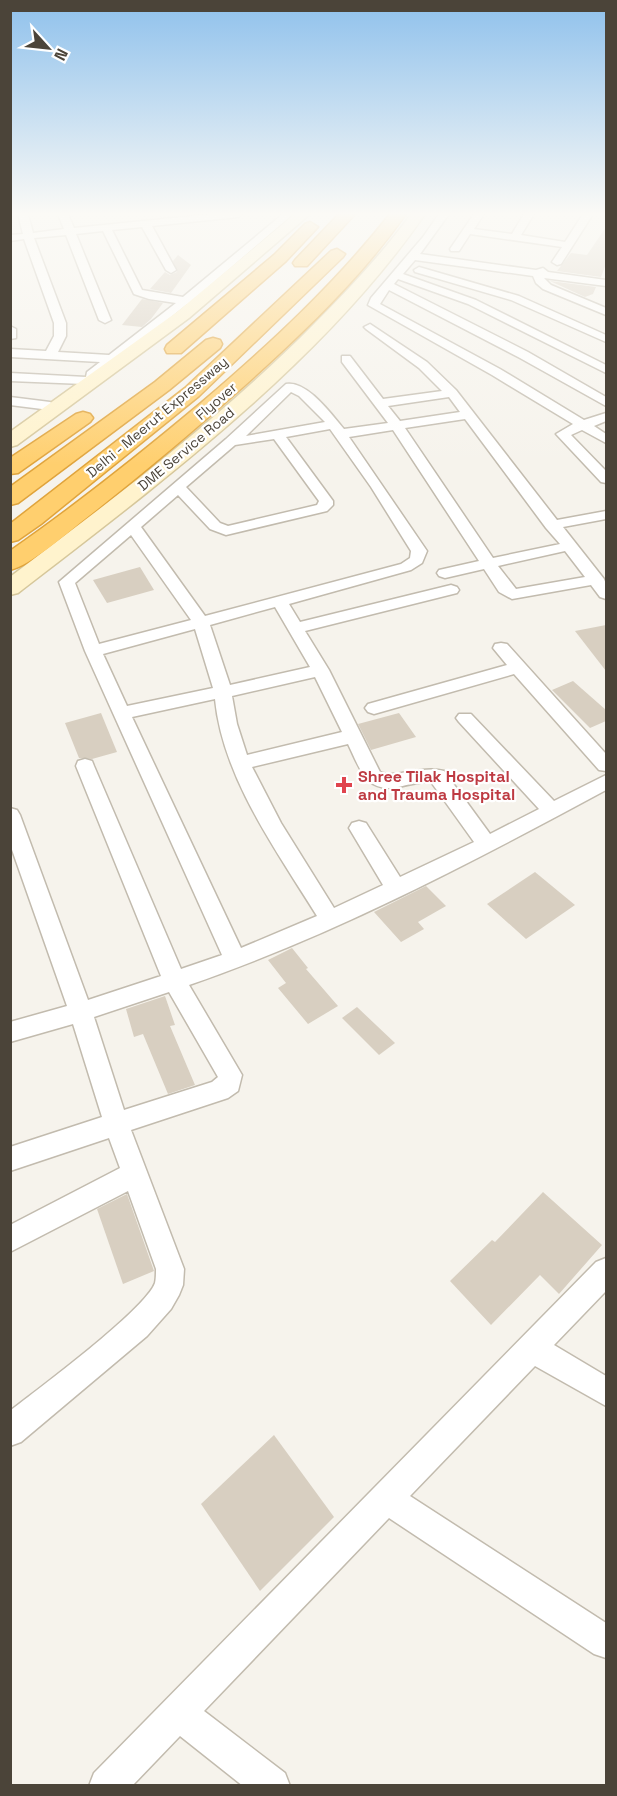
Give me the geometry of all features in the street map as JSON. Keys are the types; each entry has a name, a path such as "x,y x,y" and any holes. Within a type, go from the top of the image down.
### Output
{"highway":[{"path":"163,358 236,298"},
{"name":"Delhi - Meerut Expressway","path":"10,498 162,386 247,316 265,298"},
{"name":"Delhi - Meerut Expressway","path":"10,535 192,392 291,298"},
{"name":"Flyover","path":"10,563 66,524 165,445 267,356 325,298"},
{"path":"10,468 99,406"}],"main road":[{"path":"12,434 117,360 196,298"},
{"name":"DME Service Road","path":"10,588 112,512 242,402 349,298"}],"street":[{"path":"49,298 60,323 61,333 58,343 50,354"},
{"path":"96,298 105,320"},
{"path":"162,298 191,302 196,298"},
{"path":"377,298 374,305 496,372 606,438"},
{"path":"413,298 606,402"},
{"path":"464,298 606,369"},
{"path":"514,298 606,339"},
{"path":"573,298 606,312"},
{"path":"370,327 423,365 452,393 606,594"},
{"path":"10,353 117,360"},
{"path":"346,359 380,403 505,589 512,594 522,594 596,579"},
{"path":"12,434 84,380 117,360"},
{"path":"10,376 84,380"},
{"path":"93,651 202,624 406,567 419,558 419,551 372,478 336,430 300,390 290,387 231,442 67,582 93,651 235,960"},
{"path":"380,403 452,393"},
{"path":"10,401 50,406"},
{"path":"231,442 277,434 395,425 469,414"},
{"path":"606,417 563,434 606,479"},
{"path":"178,487 215,526 226,531 322,508 326,505 326,501 277,434"},
{"path":"551,525 606,516"},
{"path":"132,525 202,624 223,692 228,726 241,763 264,810 330,920"},
{"path":"445,573 568,546"},
{"path":"297,628 451,590"},
{"path":"279,601 320,670 376,779 390,781 425,774 437,777 487,845"},
{"path":"501,648 606,765"},
{"path":"374,708 518,667"},
{"path":"122,713 320,670"},
{"path":"465,718 552,811"},
{"path":"241,763 353,736"},
{"path":"10,1159 219,1090 229,1083 230,1075 174,980 85,766"},
{"path":"10,1032 81,1012 235,960 396,889 487,845 606,782"},
{"path":"10,815 81,1012 116,1124 170,1269 169,1285 161,1299 137,1326 10,1431"},
{"path":"359,828 396,889"},
{"path":"10,1239 135,1174"},
{"path":"107,1785 606,1272"},
{"path":"533,1348 606,1392"},
{"path":"386,1498 606,1642"},
{"path":"178,1712 272,1785"}],"building":[{"path":"142,299 163,303 142,327 122,325"},
{"path":"140,567 154,590 107,603 93,580"},
{"path":"606,625 606,671 575,631"},
{"path":"573,681 606,710 606,721 590,728 552,690"},
{"path":"101,713 117,752 92,759 79,758 65,723"},
{"path":"399,713 416,737 371,750 358,724"},
{"path":"535,872 575,905 526,939 487,904"},
{"path":"426,886 446,906 418,922 424,929 401,942 374,912"},
{"path":"292,948 308,968 306,969 338,1006 308,1024 278,988 286,983 268,960"},
{"path":"165,996 175,1025 170,1026 195,1085 168,1094 143,1034 134,1037 126,1009"},
{"path":"357,1007 395,1043 379,1055 342,1018"},
{"path":"543,1192 602,1245 559,1294 540,1275 491,1325 450,1281 492,1240 495,1242"},
{"path":"127,1194 154,1271 123,1284 97,1209"},
{"path":"274,1435 334,1517 260,1591 201,1504"}],"place":[{"name":"Shree Tilak Hospital and Trauma Hospital","path":"344,785"}]}
